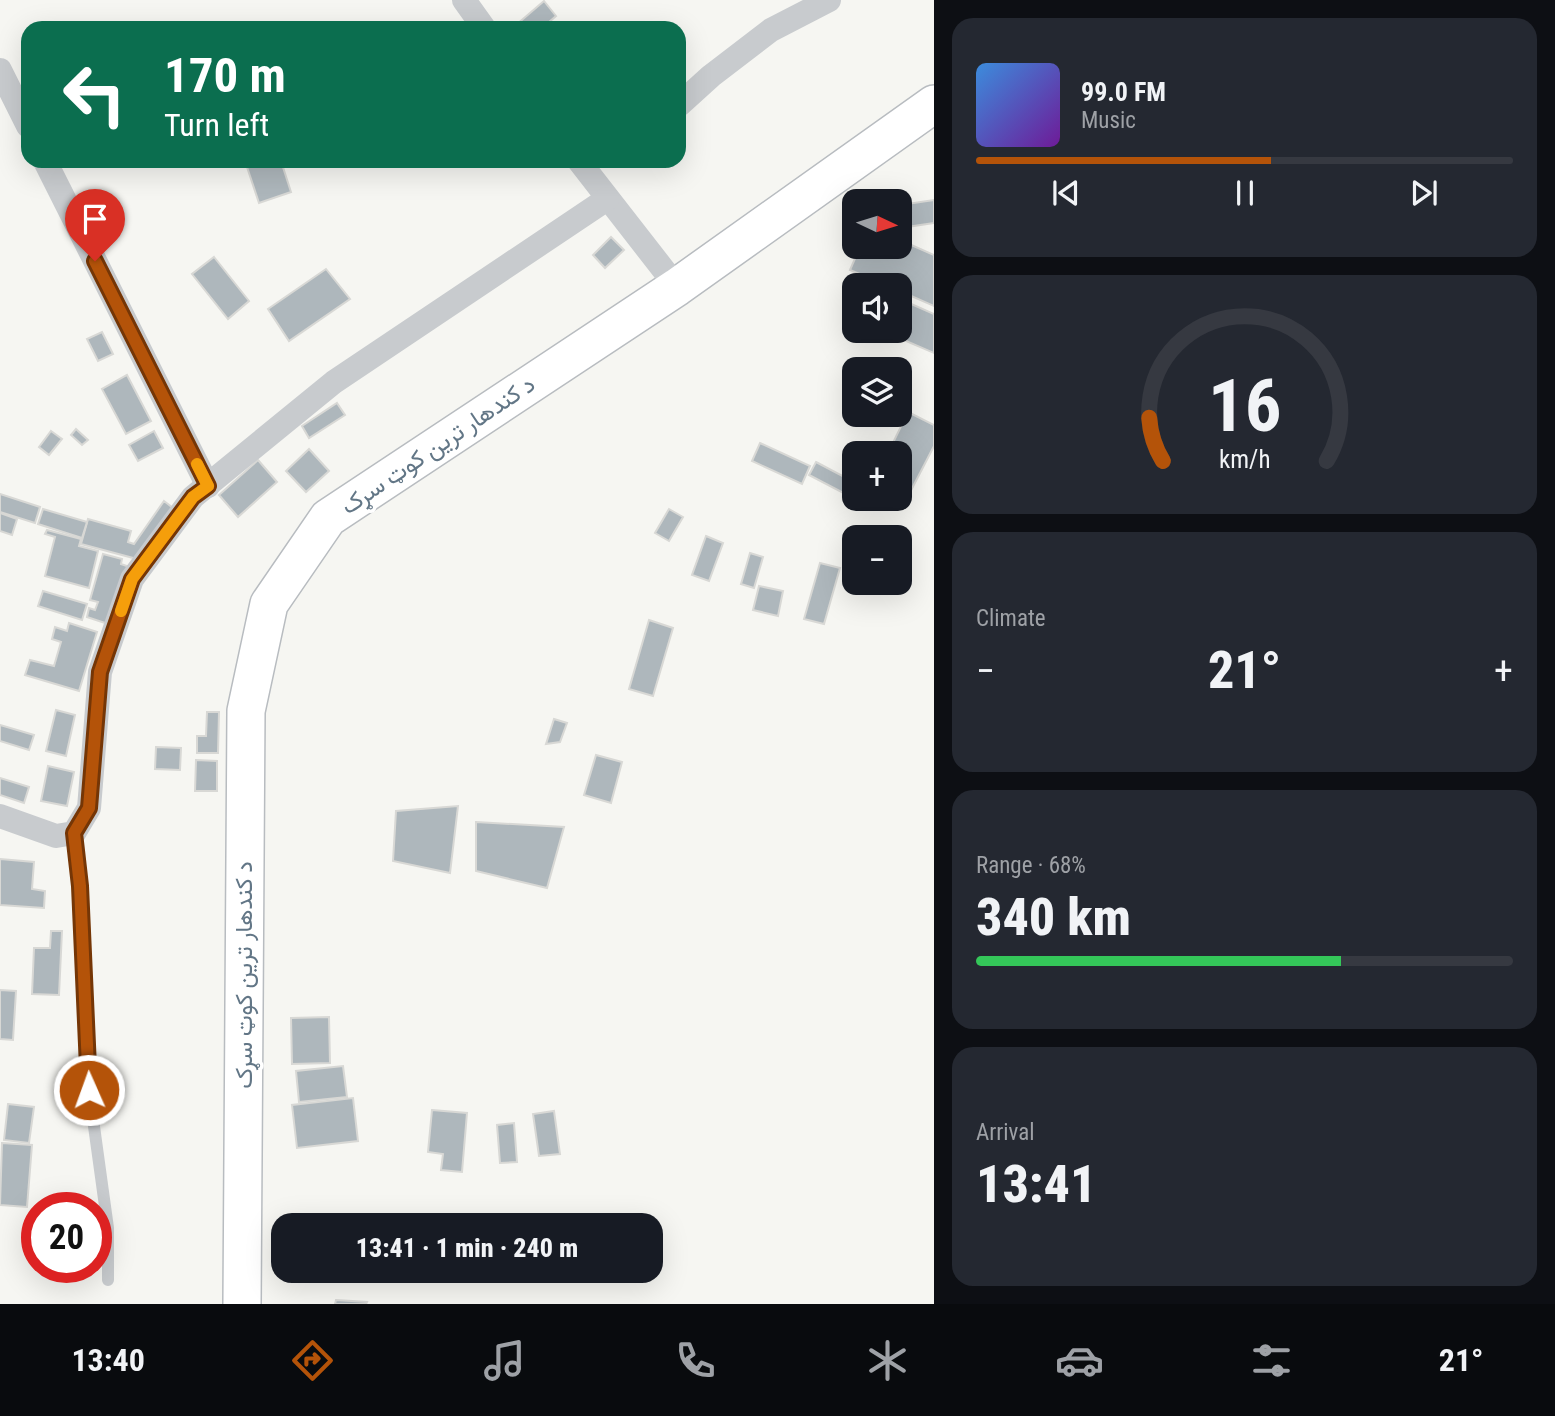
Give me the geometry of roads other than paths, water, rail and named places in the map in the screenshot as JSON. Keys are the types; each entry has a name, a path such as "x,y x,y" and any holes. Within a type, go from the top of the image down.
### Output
{"main road":[{"name":"د کندهار ترين کوټ سړک","path":"242,1304 246,711 269,604 328,518 677,287 934,104"}],"street":[{"path":"464,0 479,21"},
{"path":"686,99 771,30 828,0"},
{"path":"0,70 21,112"},
{"path":"49,168 208,486"},
{"path":"592,168 607,199 677,287"},
{"path":"0,816 56,836 74,833 89,808 100,672 132,579 193,497 334,383 607,199"}],"lane":[{"path":"74,833 80,886 89,1090 103,1192"}]}
